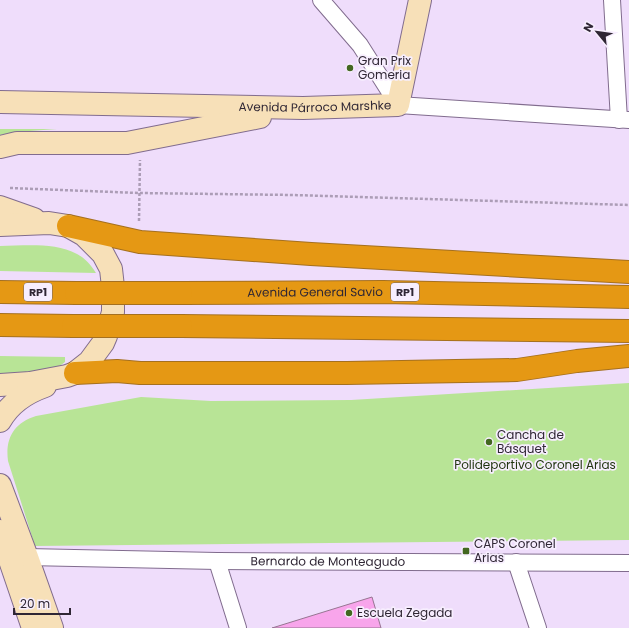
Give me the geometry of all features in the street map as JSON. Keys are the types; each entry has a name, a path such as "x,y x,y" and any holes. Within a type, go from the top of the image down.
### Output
{"highway":[{"path":"58,225 140,242 311,254 629,272"},
{"name":"Avenida General Savio","path":"0,292 383,292 629,297"},
{"path":"0,326 181,326 629,331"},
{"path":"71,374 117,371 140,373 347,373 517,370 577,361 629,356"}],"main road":[{"path":"398,105 420,0"},
{"name":"Avenida Párroco Marshke","path":"0,102 303,108 398,105"},
{"path":"0,147 17,143 127,143 303,108"},
{"path":"0,421 9,407 23,395 71,374 89,362 103,343 113,312 111,269 103,254 84,235 58,225 28,218 4,197"},
{"path":"0,225 58,225"},
{"path":"0,385 30,383 71,374"},
{"path":"0,484 52,628"},
{"path":"0,531 33,628"}],"street":[{"path":"321,0 360,45 398,105"},
{"path":"612,0 624,120"},
{"name":"Avenida Párroco Marshke","path":"398,105 624,120"},
{"name":"Bernardo de Monteagudo","path":"27,557 217,561 629,563"},
{"path":"217,561 238,628"},
{"path":"510,562 526,628"},
{"path":"510,562 538,628"}],"path":[{"path":"140,242 139,193 140,152 142,141"},
{"path":"4,197 139,193 293,195 629,205"}],"green space":[{"path":"0,129 57,129 16,132 0,135"},
{"path":"0,246 49,246 68,250 83,258 96,273 0,271"},
{"path":"0,356 65,357 65,362 59,366 43,371 0,375"},
{"name":"Polideportivo Coronel Arias","path":"629,383 629,540 35,546 8,461 7,453 10,438 13,432 28,419 36,416 141,397 211,401 351,400"}],"building":[{"name":"Escuela Zegada","path":"372,597 381,628 272,628"}],"place":[{"name":"Gran Prix Gomeria","path":"350,68"},
{"name":"Cancha de Básquet","path":"489,442"},
{"name":"CAPS Coronel Arias","path":"466,551"},
{"name":"Escuela Zegada","path":"349,613"}]}
